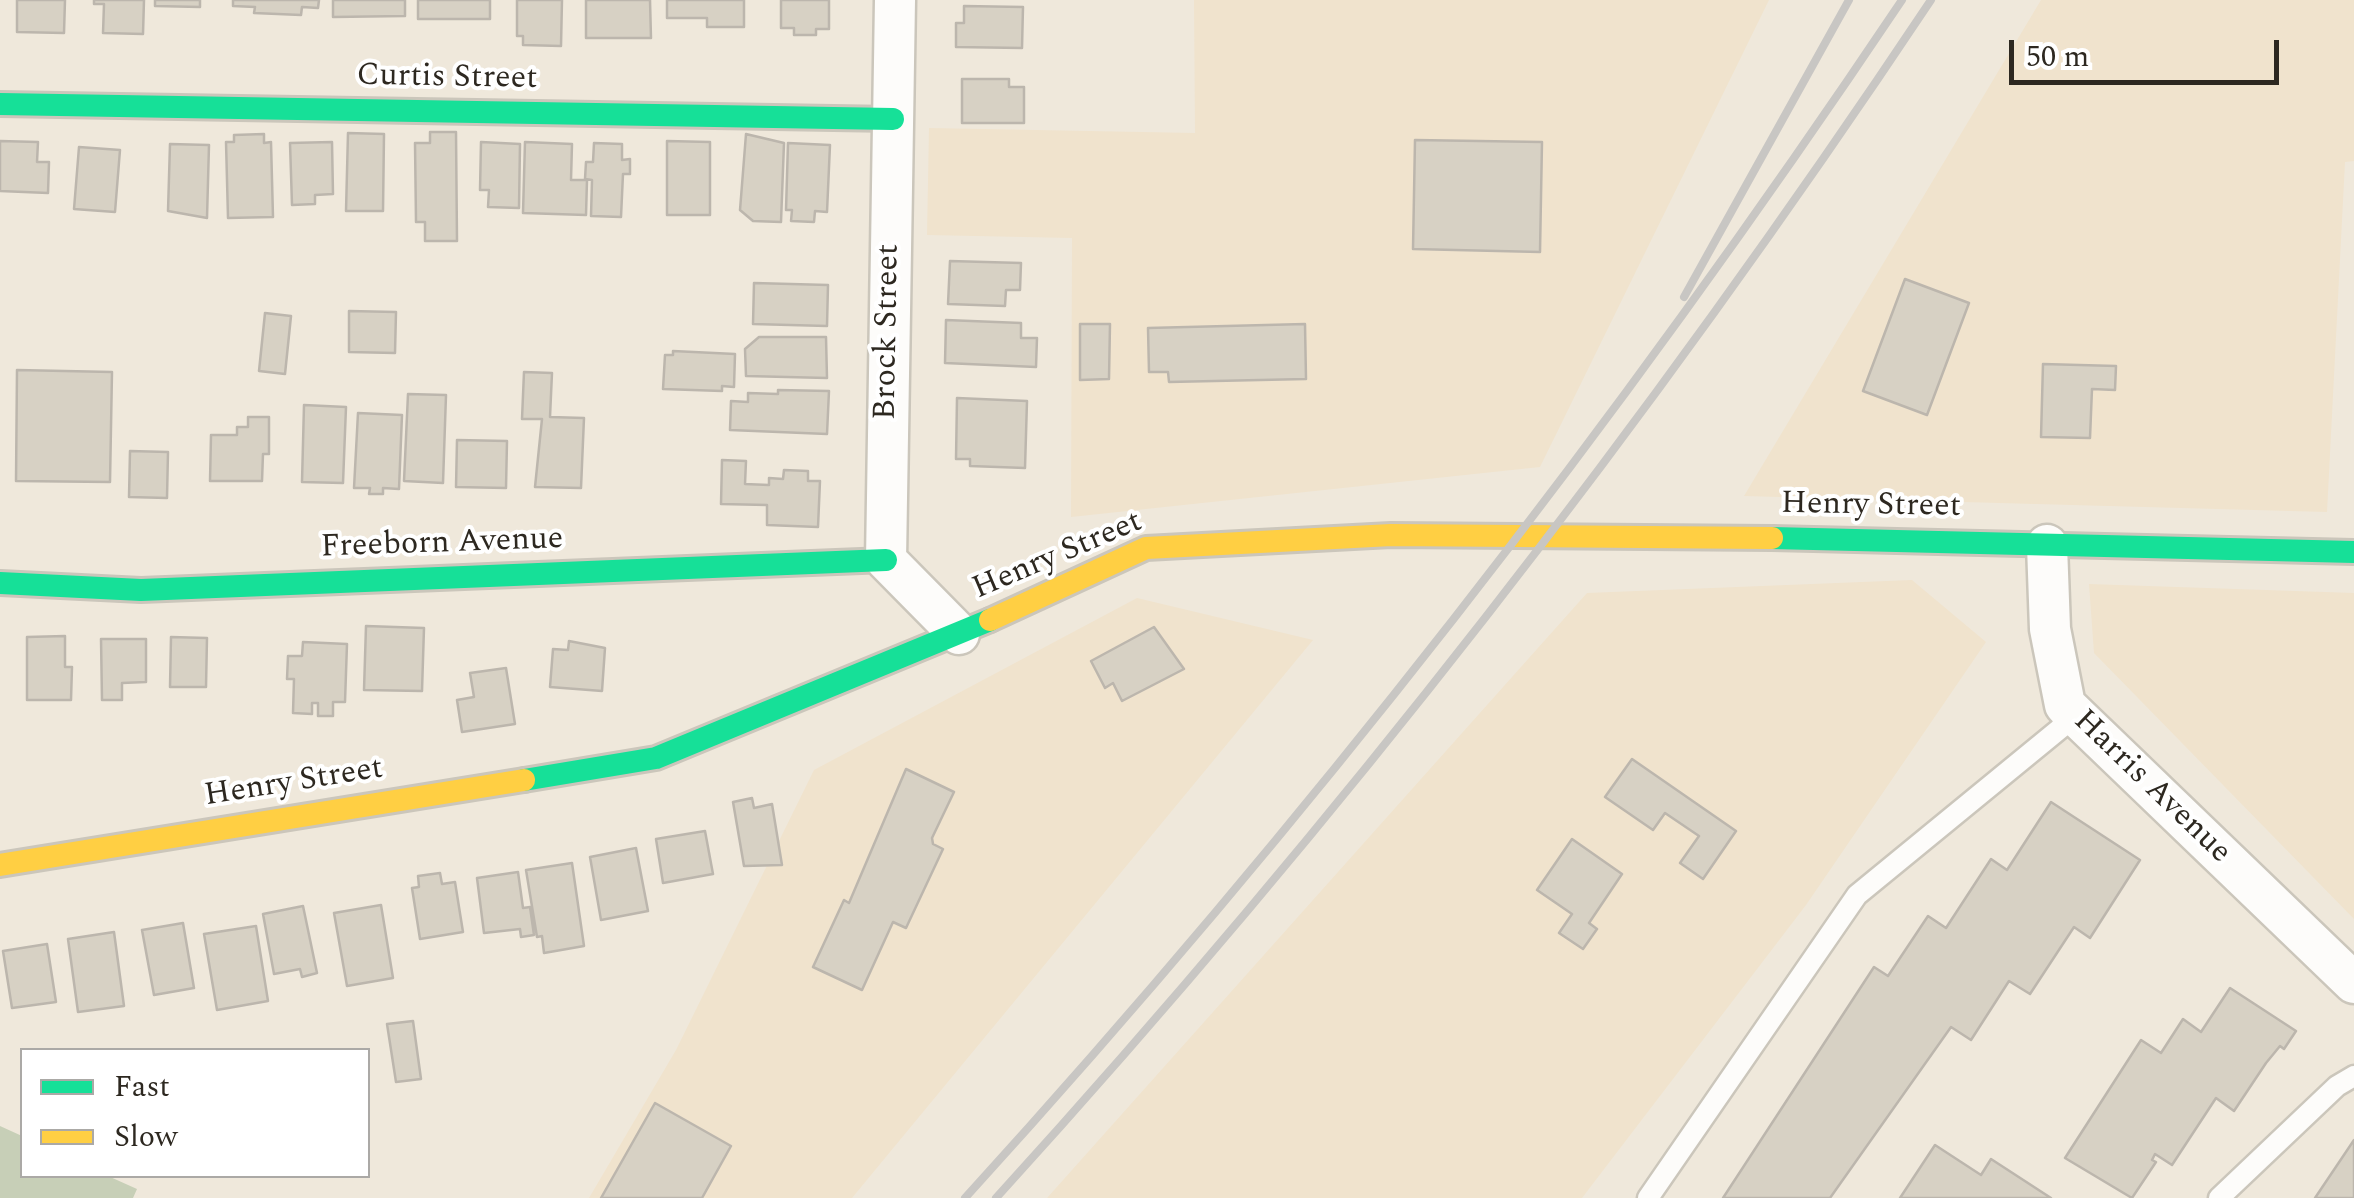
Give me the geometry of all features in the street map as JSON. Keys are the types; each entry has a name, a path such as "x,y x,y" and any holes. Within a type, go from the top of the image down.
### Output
{"main road":[{"name":"Curtis Street","path":"0,104 892,119"},
{"name":"Henry Street","path":"0,866 656,758 960,634 1146,548 1391,535 1914,539 2354,552"},
{"name":"Freeborn Avenue","path":"0,583 140,590 886,560"}],"street":[{"name":"Brock Street","path":"886,560 895,0"},
{"name":"Harris Avenue","path":"2047,545 2050,630 2064,706 2354,983"},
{"path":"886,560 960,634"}],"lane":[{"path":"1648,1198 1857,895 2062,727 2064,706"},
{"path":"2219,1198 2338,1086 2354,1076"}],"shaded area":[{"path":"1194,0 1769,0 1540,467 1071,517 1072,238 927,235 929,128 1195,133"},
{"path":"2041,0 2354,0 2354,161 2345,162 2327,512 1744,496"},
{"path":"1912,580 1986,642 1806,905 1582,1198 1047,1198 1587,593"},
{"path":"2089,584 2354,593 2354,919 2094,653"},
{"path":"1137,598 1313,640 852,1198 589,1198 676,1050 814,770"}],"green space":[{"path":"0,1126 20,1135 20,1178 112,1178 137,1189 133,1198 0,1198"}],"building":[{"path":"17,0 65,0 64,33 17,32"},
{"path":"94,0 144,0 143,34 103,33 104,4 94,4"},
{"path":"155,0 200,0 200,7 155,6"},
{"path":"233,0 319,0 318,8 302,7 301,15 254,13 255,7 233,6"},
{"path":"333,0 405,0 405,16 333,17"},
{"path":"418,0 490,0 490,19 418,19"},
{"path":"517,0 562,0 561,46 523,45 523,36 517,36"},
{"path":"586,0 650,0 651,38 586,38"},
{"path":"667,0 744,0 744,27 707,27 707,18 667,18"},
{"path":"781,0 829,0 829,29 816,29 816,35 794,35 794,28 781,28"},
{"path":"964,6 1023,7 1022,48 956,47 956,23 964,23"},
{"path":"962,79 1009,79 1009,87 1024,87 1024,123 962,123"},
{"path":"430,132 456,132 457,241 425,241 425,222 416,222 415,143 430,143"},
{"path":"348,133 384,134 383,211 346,211"},
{"path":"264,134 264,143 271,142 273,217 228,218 226,142 234,142 234,135"},
{"path":"746,134 784,143 781,222 753,221 740,210"},
{"path":"1415,140 1542,142 1540,252 1413,249"},
{"path":"0,141 38,142 37,162 49,162 48,193 0,191"},
{"path":"667,141 710,142 710,215 667,215"},
{"path":"332,142 333,194 315,195 315,204 292,205 290,143"},
{"path":"481,142 520,144 519,208 488,207 489,190 480,190"},
{"path":"525,142 572,144 571,180 587,180 586,215 523,213"},
{"path":"594,143 622,144 622,160 630,159 630,174 623,174 621,217 591,216 592,180 585,179 586,162 593,162"},
{"path":"788,143 830,145 827,212 815,211 814,222 791,221 792,210 786,210"},
{"path":"170,144 209,145 207,218 168,211"},
{"path":"79,147 120,150 115,212 74,209"},
{"path":"950,261 1021,263 1020,290 1006,290 1005,306 948,304"},
{"path":"1905,279 1969,303 1927,415 1863,391"},
{"path":"754,283 828,285 827,326 753,324"},
{"path":"349,311 396,312 395,353 349,352"},
{"path":"265,313 291,316 285,374 259,371"},
{"path":"946,320 1021,323 1021,338 1037,338 1036,367 945,363"},
{"path":"1080,324 1110,324 1109,379 1080,380"},
{"path":"1305,324 1306,379 1169,382 1168,372 1149,372 1148,328"},
{"path":"759,337 826,337 827,378 746,376 745,349"},
{"path":"673,351 735,354 734,387 722,386 722,391 663,389 665,355 673,355"},
{"path":"2043,364 2116,366 2115,390 2092,389 2090,438 2041,437"},
{"path":"17,370 112,372 110,482 16,481"},
{"path":"524,372 552,373 550,417 584,418 581,488 535,487 542,419 522,419"},
{"path":"778,390 829,391 827,434 730,430 731,401 748,402 748,393 778,394"},
{"path":"408,394 446,395 443,483 404,481"},
{"path":"957,398 1027,401 1025,468 970,466 970,459 956,459"},
{"path":"304,405 346,407 343,483 302,482"},
{"path":"358,413 402,415 399,489 383,488 383,494 369,494 370,488 354,488"},
{"path":"248,417 269,417 269,454 263,454 262,481 210,481 211,435 237,435 237,427 248,427"},
{"path":"457,440 507,441 506,488 456,487"},
{"path":"130,451 168,452 167,498 129,497"},
{"path":"722,460 746,461 745,484 769,485 769,478 783,479 784,470 808,471 808,481 820,481 818,527 767,525 767,505 721,504"},
{"path":"366,626 424,628 422,691 364,690"},
{"path":"1154,627 1184,669 1122,701 1113,683 1105,688 1091,661"},
{"path":"65,636 65,667 72,667 71,700 27,700 27,637"},
{"path":"171,637 207,638 206,687 170,687"},
{"path":"101,639 146,639 146,682 122,683 122,700 102,700"},
{"path":"569,641 605,648 602,691 550,687 553,649 568,650"},
{"path":"303,642 347,644 345,702 333,702 333,716 318,716 318,703 312,703 312,714 293,713 294,679 287,679 288,656 302,656"},
{"path":"506,668 515,724 462,732 457,700 474,697 470,673"},
{"path":"1632,759 1736,831 1703,879 1680,863 1699,836 1665,813 1653,830 1605,797"},
{"path":"906,769 954,792 932,838 933,844 943,849 906,928 893,922 862,990 813,967 844,900 849,903"},
{"path":"752,798 754,808 772,804 782,865 744,866 733,802"},
{"path":"2051,802 2140,860 2090,938 2074,927 2030,994 2009,981 1971,1040 1951,1027 1830,1198 1723,1198 1874,967 1888,976 1928,916 1946,928 1991,859 2007,870"},
{"path":"705,831 713,874 663,883 656,839"},
{"path":"1572,839 1622,874 1589,923 1597,929 1583,949 1559,933 1572,914 1537,890"},
{"path":"636,848 648,911 601,920 590,857"},
{"path":"572,863 584,946 544,953 542,936 537,937 526,870"},
{"path":"518,872 523,908 530,907 534,935 521,937 520,929 484,933 477,878"},
{"path":"440,873 442,884 455,882 463,932 420,939 412,888 419,887 418,876"},
{"path":"381,905 393,978 347,986 334,913"},
{"path":"303,906 317,973 302,977 300,969 274,974 263,914"},
{"path":"183,923 194,988 154,995 142,930"},
{"path":"256,926 268,1001 217,1010 204,934"},
{"path":"114,932 124,1006 78,1012 68,939"},
{"path":"47,944 56,1002 12,1008 3,951"},
{"path":"2230,988 2296,1031 2284,1049 2280,1046 2266,1063 2234,1111 2216,1098 2172,1165 2155,1154 2152,1160 2156,1162 2132,1198 2065,1158 2141,1040 2161,1053 2183,1019 2201,1032"},
{"path":"413,1021 421,1079 396,1082 387,1024"},
{"path":"655,1103 731,1146 702,1198 601,1198"},
{"path":"2354,1140 2354,1198 2315,1198"},
{"path":"1935,1145 1981,1175 1991,1159 2051,1198 1900,1198"}],"railway":[{"path":"1684,297 1849,0"},
{"path":"965,1198 1217,911 1456,616 1684,313 1902,0"},
{"path":"996,1198 1247,912 1486,617 1714,313 1931,0"}],"traffic: fast":[{"path":"0,104 893,119"},
{"path":"1772,538 2354,552"},
{"path":"0,583 141,590 886,560"},
{"path":"524,780 656,758 990,620"}],"traffic: slow":[{"path":"990,620 1146,548 1391,535 1772,538"},
{"path":"0,865 524,780"}]}
